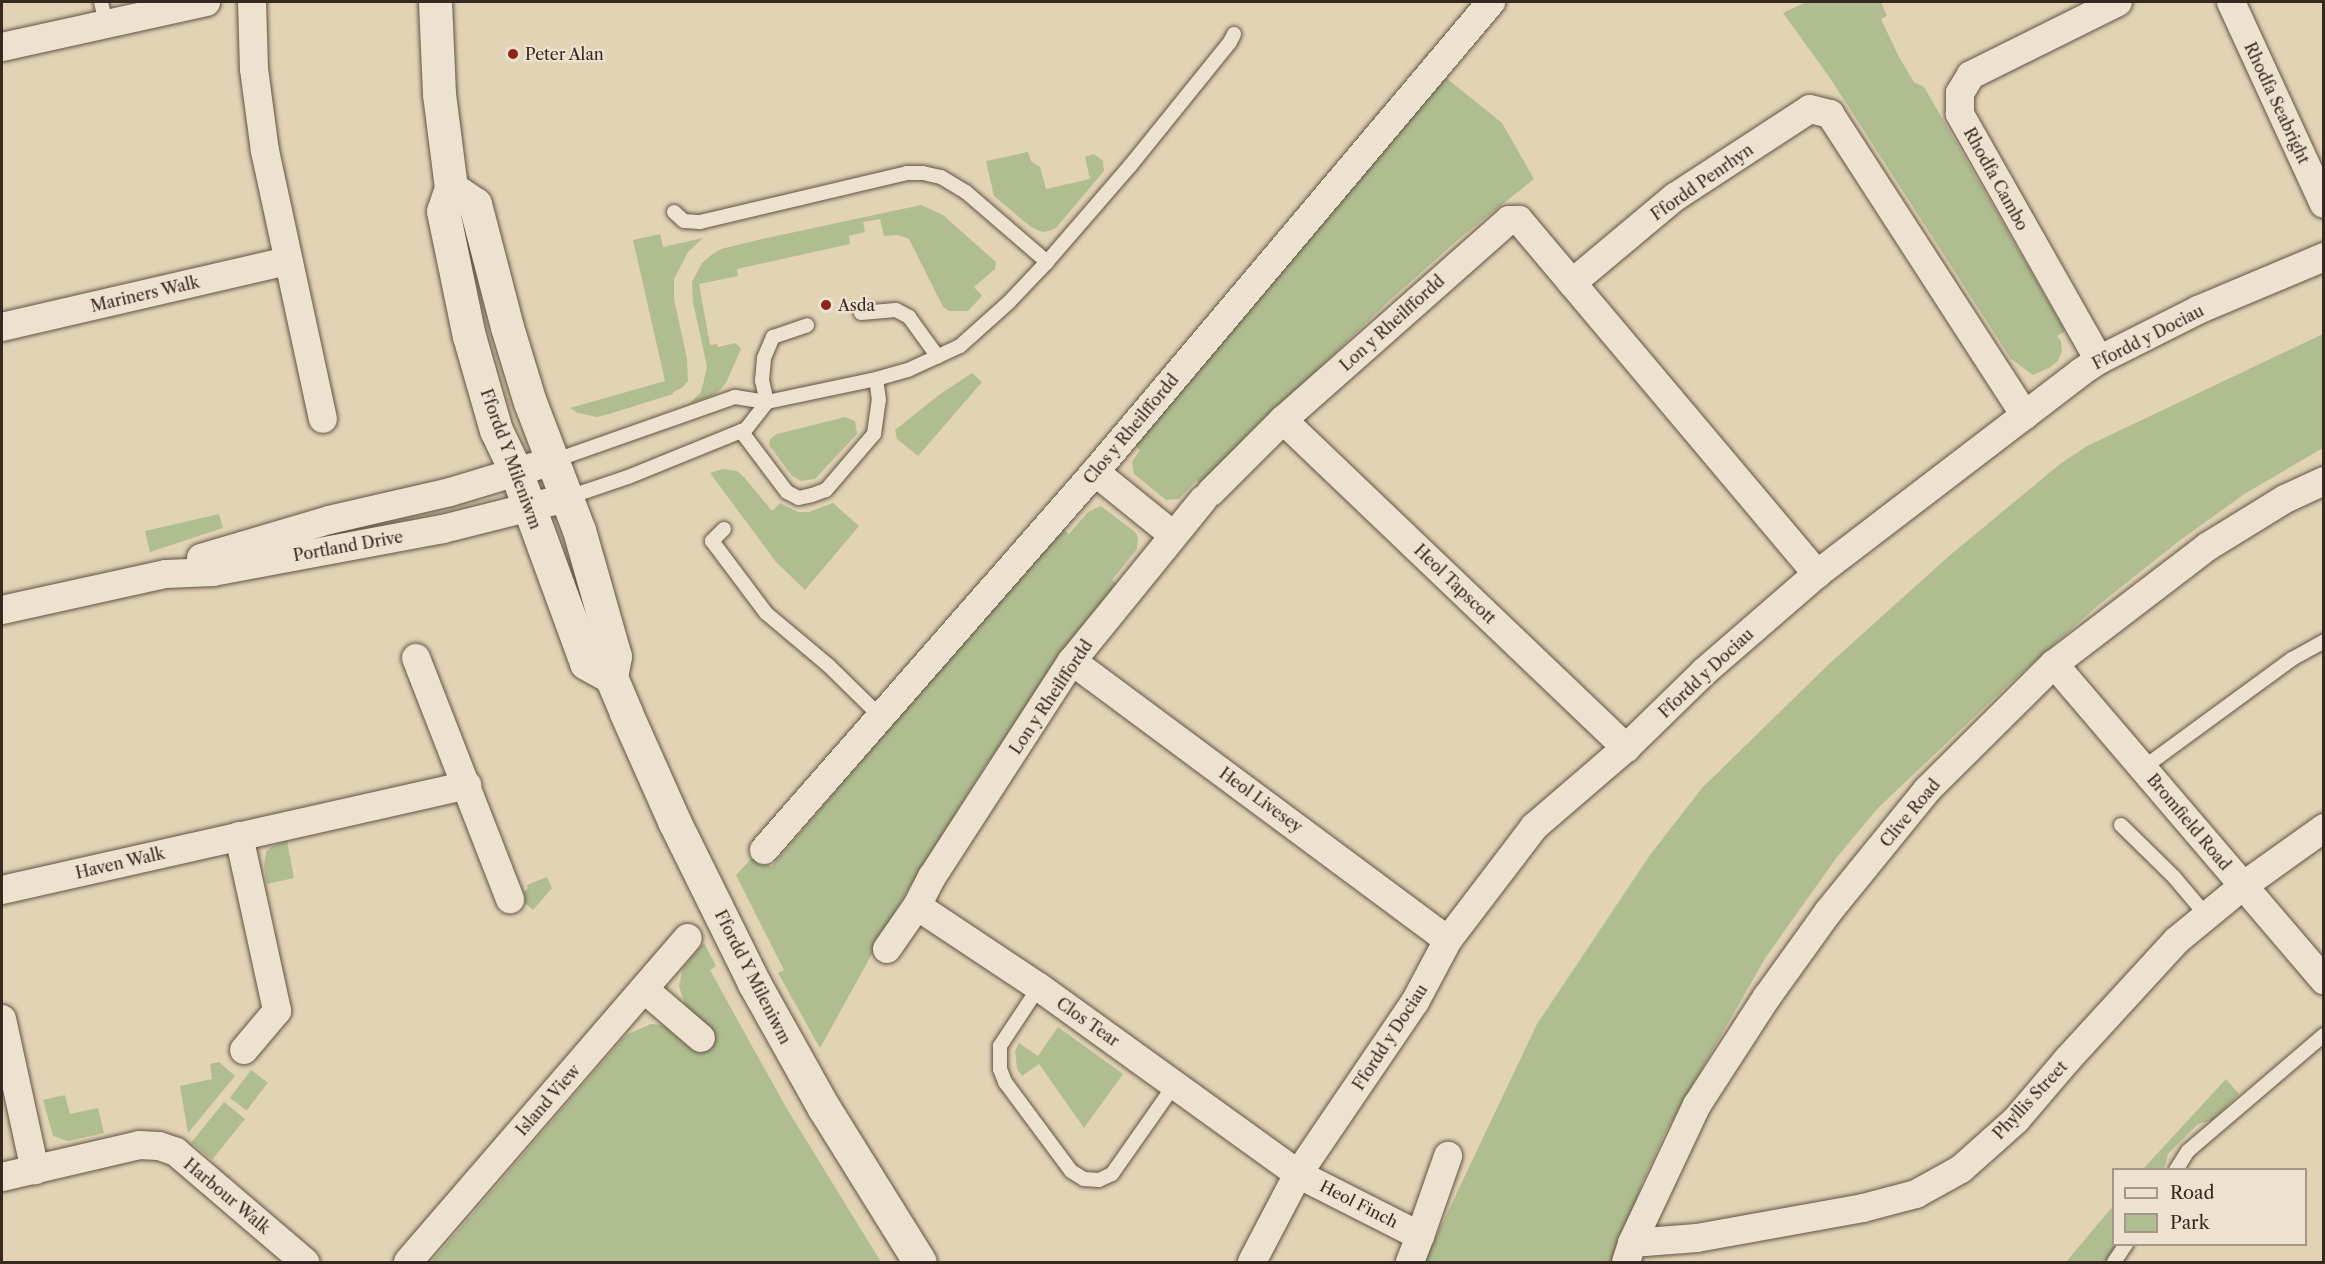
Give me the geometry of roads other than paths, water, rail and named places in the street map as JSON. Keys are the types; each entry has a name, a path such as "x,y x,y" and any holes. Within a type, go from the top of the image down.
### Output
{"street":[{"path":"2,47 103,13 206,2"},
{"path":"252,2 254,69 262,128 323,418"},
{"name":"Ffordd Y Mileniwm","path":"435,2 439,94 451,188 443,211 467,327 496,430 517,474 586,663 611,678"},
{"name":"Clos y Rheilffordd","path":"765,850 1095,472 1491,2"},
{"name":"Rhodfa Cambo","path":"2099,360 1960,114 1960,93 1971,75 2118,2"},
{"name":"Rhodfa Seabright","path":"2231,2 2324,204"},
{"name":"Ffordd Penrhyn","path":"1572,283 1676,197 1810,109 1830,114 2025,416"},
{"name":"Ffordd Y Mileniwm","path":"451,188 476,204 510,338 530,402 579,530 615,656 611,678 675,821 754,982 819,1098 920,1263"},
{"name":"Lon y Rheilffordd","path":"917,906 932,877 1072,661 1207,496 1283,420 1509,220 1519,220 1572,283"},
{"name":"Ffordd y Dociau","path":"1251,1263 1298,1173 1415,1002 1448,940 1534,827 1626,748 1705,671 1817,574 2099,360 2198,310 2324,257"},
{"name":"Mariners Walk","path":"2,327 289,261"},
{"path":"1572,283 1817,574"},
{"name":"Heol Tapscott","path":"1283,420 1626,748"},
{"name":"Portland Drive","path":"166,574 207,556 329,520 517,474 553,461"},
{"path":"1095,472 1173,535"},
{"name":"Clive Road","path":"1629,1253 1697,1105 1767,996 1828,912 1927,790 2055,664 2207,547 2285,499 2324,481"},
{"name":"Portland Drive","path":"2,610 166,574 213,572 442,529 566,498"},
{"path":"416,658 510,899"},
{"name":"Heol Livesey","path":"1072,661 1448,940"},
{"name":"Bromfield Road","path":"2055,664 2324,980"},
{"name":"Haven Walk","path":"2,890 467,785"},
{"name":"Phyllis Street","path":"1629,1253 1863,1208 1916,1194 1961,1169 2016,1120 2068,1059 2176,941 2243,886 2324,828"},
{"path":"239,836 277,1011 244,1050"},
{"path":"887,949 917,906"},
{"name":"Clos Tear","path":"917,906 1039,987 1298,1173"},
{"name":"Island View","path":"408,1263 688,938"},
{"path":"644,989 701,1038"},
{"path":"2,1019 35,1170"},
{"name":"Harbour Walk","path":"2,1178 140,1145 159,1146 176,1152 306,1263"},
{"name":"Heol Finch","path":"1410,1263 1448,1156"},
{"name":"Heol Finch","path":"1298,1173 1420,1236"}],"lane":[{"path":"553,461 735,397 767,402 876,379 908,370 960,346 1047,262 1130,166 1230,42 1234,34"},
{"path":"674,212 684,221 700,222 907,173 923,173 941,177 966,192 1047,262"},
{"path":"861,313 896,310 909,317 938,357"},
{"path":"767,402 762,381 764,358 774,337 807,325"},
{"path":"741,431 787,492 799,498 826,490 874,434 879,400 876,379"},
{"path":"566,498 628,477 746,429 767,402"},
{"path":"724,529 712,541 765,613 828,664 880,717"},
{"path":"2143,768 2292,659 2324,641"},
{"path":"2121,825 2174,877 2207,916"},
{"path":"1039,987 999,1046 1000,1069 1005,1082 1071,1170 1084,1179 1099,1180 1112,1173 1175,1084"},
{"path":"2177,1168 2188,1151 2324,1035"},
{"path":"2114,1263 2125,1246"}],"place":[{"name":"Peter Alan","path":"513,54"},
{"name":"Asda","path":"826,305"}]}
